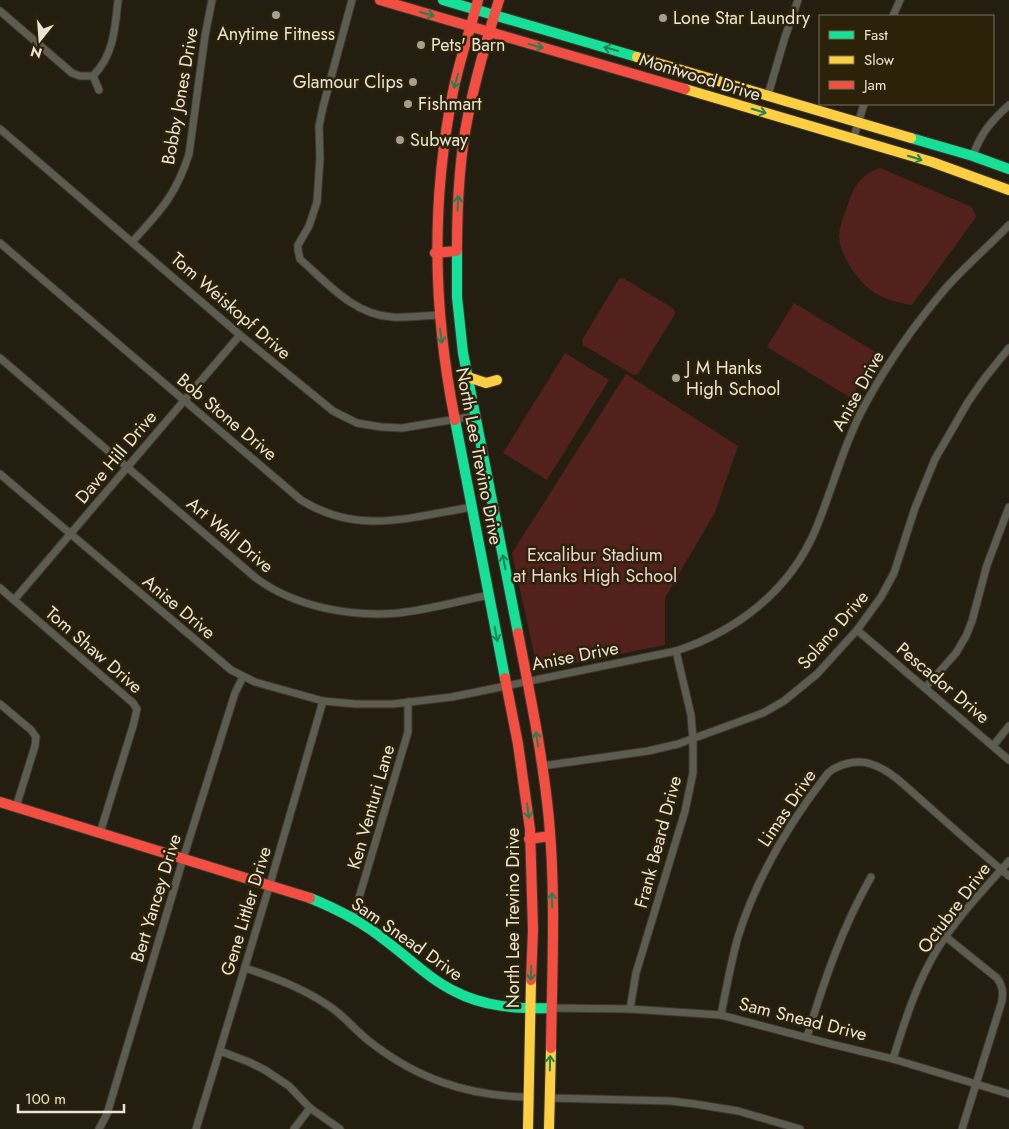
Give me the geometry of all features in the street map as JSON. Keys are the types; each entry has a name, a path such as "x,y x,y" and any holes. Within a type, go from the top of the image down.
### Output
{"main road":[{"name":"Montwood Drive","path":"380,0 984,179 1009,190"},
{"name":"Montwood Drive","path":"444,0 477,5 494,15 973,156 1009,169"},
{"name":"North Lee Trevino Drive","path":"499,0 468,116 459,180 456,251 460,326 468,377 528,680 542,766 550,836 553,925 549,1129"},
{"name":"North Lee Trevino Drive","path":"477,5 453,90 444,136 436,203 435,253 438,315 443,355 523,771 530,829 533,926 529,1010 528,1129"},
{"path":"668,84 674,67"},
{"path":"435,253 456,251"},
{"path":"468,377 486,383 497,380"},
{"name":"Sam Snead Drive","path":"0,802 270,884 336,908 394,946 425,974 460,996 491,1006 529,1010 551,1008"},
{"path":"529,839 550,836"}],"street":[{"path":"0,11 72,73 80,76 93,76 100,69 112,48 118,0"},
{"name":"Bobby Jones Drive","path":"133,241 168,200 176,188 185,166 190,145 205,36 212,0"},
{"path":"352,0 322,107 319,126 320,158 317,202 311,220 298,245 299,256 342,297 371,313 391,317 438,315"},
{"path":"768,95 798,0"},
{"path":"893,15 900,0"},
{"path":"93,76 99,90"},
{"path":"853,140 864,105"},
{"path":"973,156 977,143 986,129 1009,105"},
{"name":"Tom Weiskopf Drive","path":"0,128 240,335 333,411 357,423 402,428 475,416"},
{"name":"Anise Drive","path":"0,474 212,654 243,677 283,691 323,701 356,704 408,702 452,696 676,651 714,636 746,617 772,595 787,578 805,551 814,532 846,443 866,402 891,361 944,290 1009,225"},
{"name":"Bob Stone Drive","path":"0,243 301,500 327,514 359,520 390,521 472,507"},
{"name":"Dave Hill Drive","path":"14,600 240,335"},
{"name":"Solano Drive","path":"542,766 648,751 693,739 763,713 784,701 816,674 856,630 882,597 888,586 923,486 949,432 984,379 1009,348"},
{"name":"Art Wall Drive","path":"0,358 256,578 279,594 296,600 350,612 398,613 489,595"},
{"path":"925,688 956,653 966,636 987,565 1009,507"},
{"name":"Tom Shaw Drive","path":"0,588 133,703 137,709 100,833"},
{"name":"Pescador Drive","path":"856,630 1009,760"},
{"name":"Frank Beard Drive","path":"630,1009 636,972 690,790 693,762 691,714 676,651"},
{"name":"Bert Yancey Drive","path":"99,1129 107,1114 229,711 243,677"},
{"name":"Gene Littler Drive","path":"196,1129 323,701"},
{"name":"Ken Venturi Lane","path":"353,918 408,732 408,702"},
{"path":"0,704 31,730 36,737 35,746 16,807"},
{"path":"993,746 1009,726"},
{"name":"Limas Drive","path":"721,1015 738,937 759,881 780,841 795,818 828,773 835,768 860,762 881,768 1009,876"},
{"name":"Octubre Drive","path":"893,1058 918,986 939,947 1009,861"},
{"path":"807,1037 838,943 871,877"},
{"path":"946,937 989,970 1002,986 1002,1001 962,1129"},
{"path":"245,968 285,982 306,992 332,1008 382,1051 432,1079 459,1089 474,1092 528,1098"},
{"name":"Sam Snead Drive","path":"551,1008 630,1009 721,1015 830,1044 893,1058 1009,1094"},
{"path":"220,1051 265,1070 288,1086 310,1108 340,1129"},
{"path":"549,1098 671,1101 738,1111 800,1129"},
{"path":"294,1129 310,1108"}],"green space":[{"path":"880,168 972,207 976,217 912,305 883,297 869,288 850,266 840,244 841,225 855,188 862,178"},
{"path":"623,278 674,309 675,314 638,374 634,375 583,345 582,340 619,279"},
{"path":"794,303 877,353 851,398 767,347"},
{"path":"565,353 609,380 547,480 503,453"},
{"name":"Excalibur Stadium at Hanks High School","path":"626,374 738,446 715,512 665,598 665,645 541,670 537,667 512,553"}],"traffic: fast":[{"path":"443,0 637,57"},
{"path":"911,138 973,156 1009,169"},
{"path":"457,250 457,297 463,353 518,633"},
{"path":"455,420 505,678"},
{"path":"310,898 340,911 359,922 419,968 454,991 489,1004 526,1008 551,1008"}],"traffic: slow":[{"path":"637,57 911,138"},
{"path":"685,89 932,162 1009,190"},
{"path":"468,377 486,383 497,380"},
{"path":"528,1129 531,980"},
{"path":"549,1129 551,1048"}],"traffic: jam":[{"path":"380,0 685,89"},
{"path":"455,420 442,338 439,297 438,215 441,174 453,92 478,0"},
{"path":"457,250 457,217 462,149 478,72 499,0"},
{"path":"435,253 456,251"},
{"path":"518,633 540,749 549,820 553,906 551,1048"},
{"path":"505,678 518,744 530,829 533,930 531,980"},
{"path":"0,802 310,898"},
{"path":"529,839 550,836"}],"place":[{"name":"Anytime Fitness","path":"276,15"},
{"name":"Lone Star Laundry","path":"663,18"},
{"name":"Pets' Barn","path":"421,45"},
{"name":"Glamour Clips","path":"413,82"},
{"name":"Fishmart","path":"408,104"},
{"name":"Subway","path":"400,140"},
{"name":"J M Hanks High School","path":"676,378"}]}
